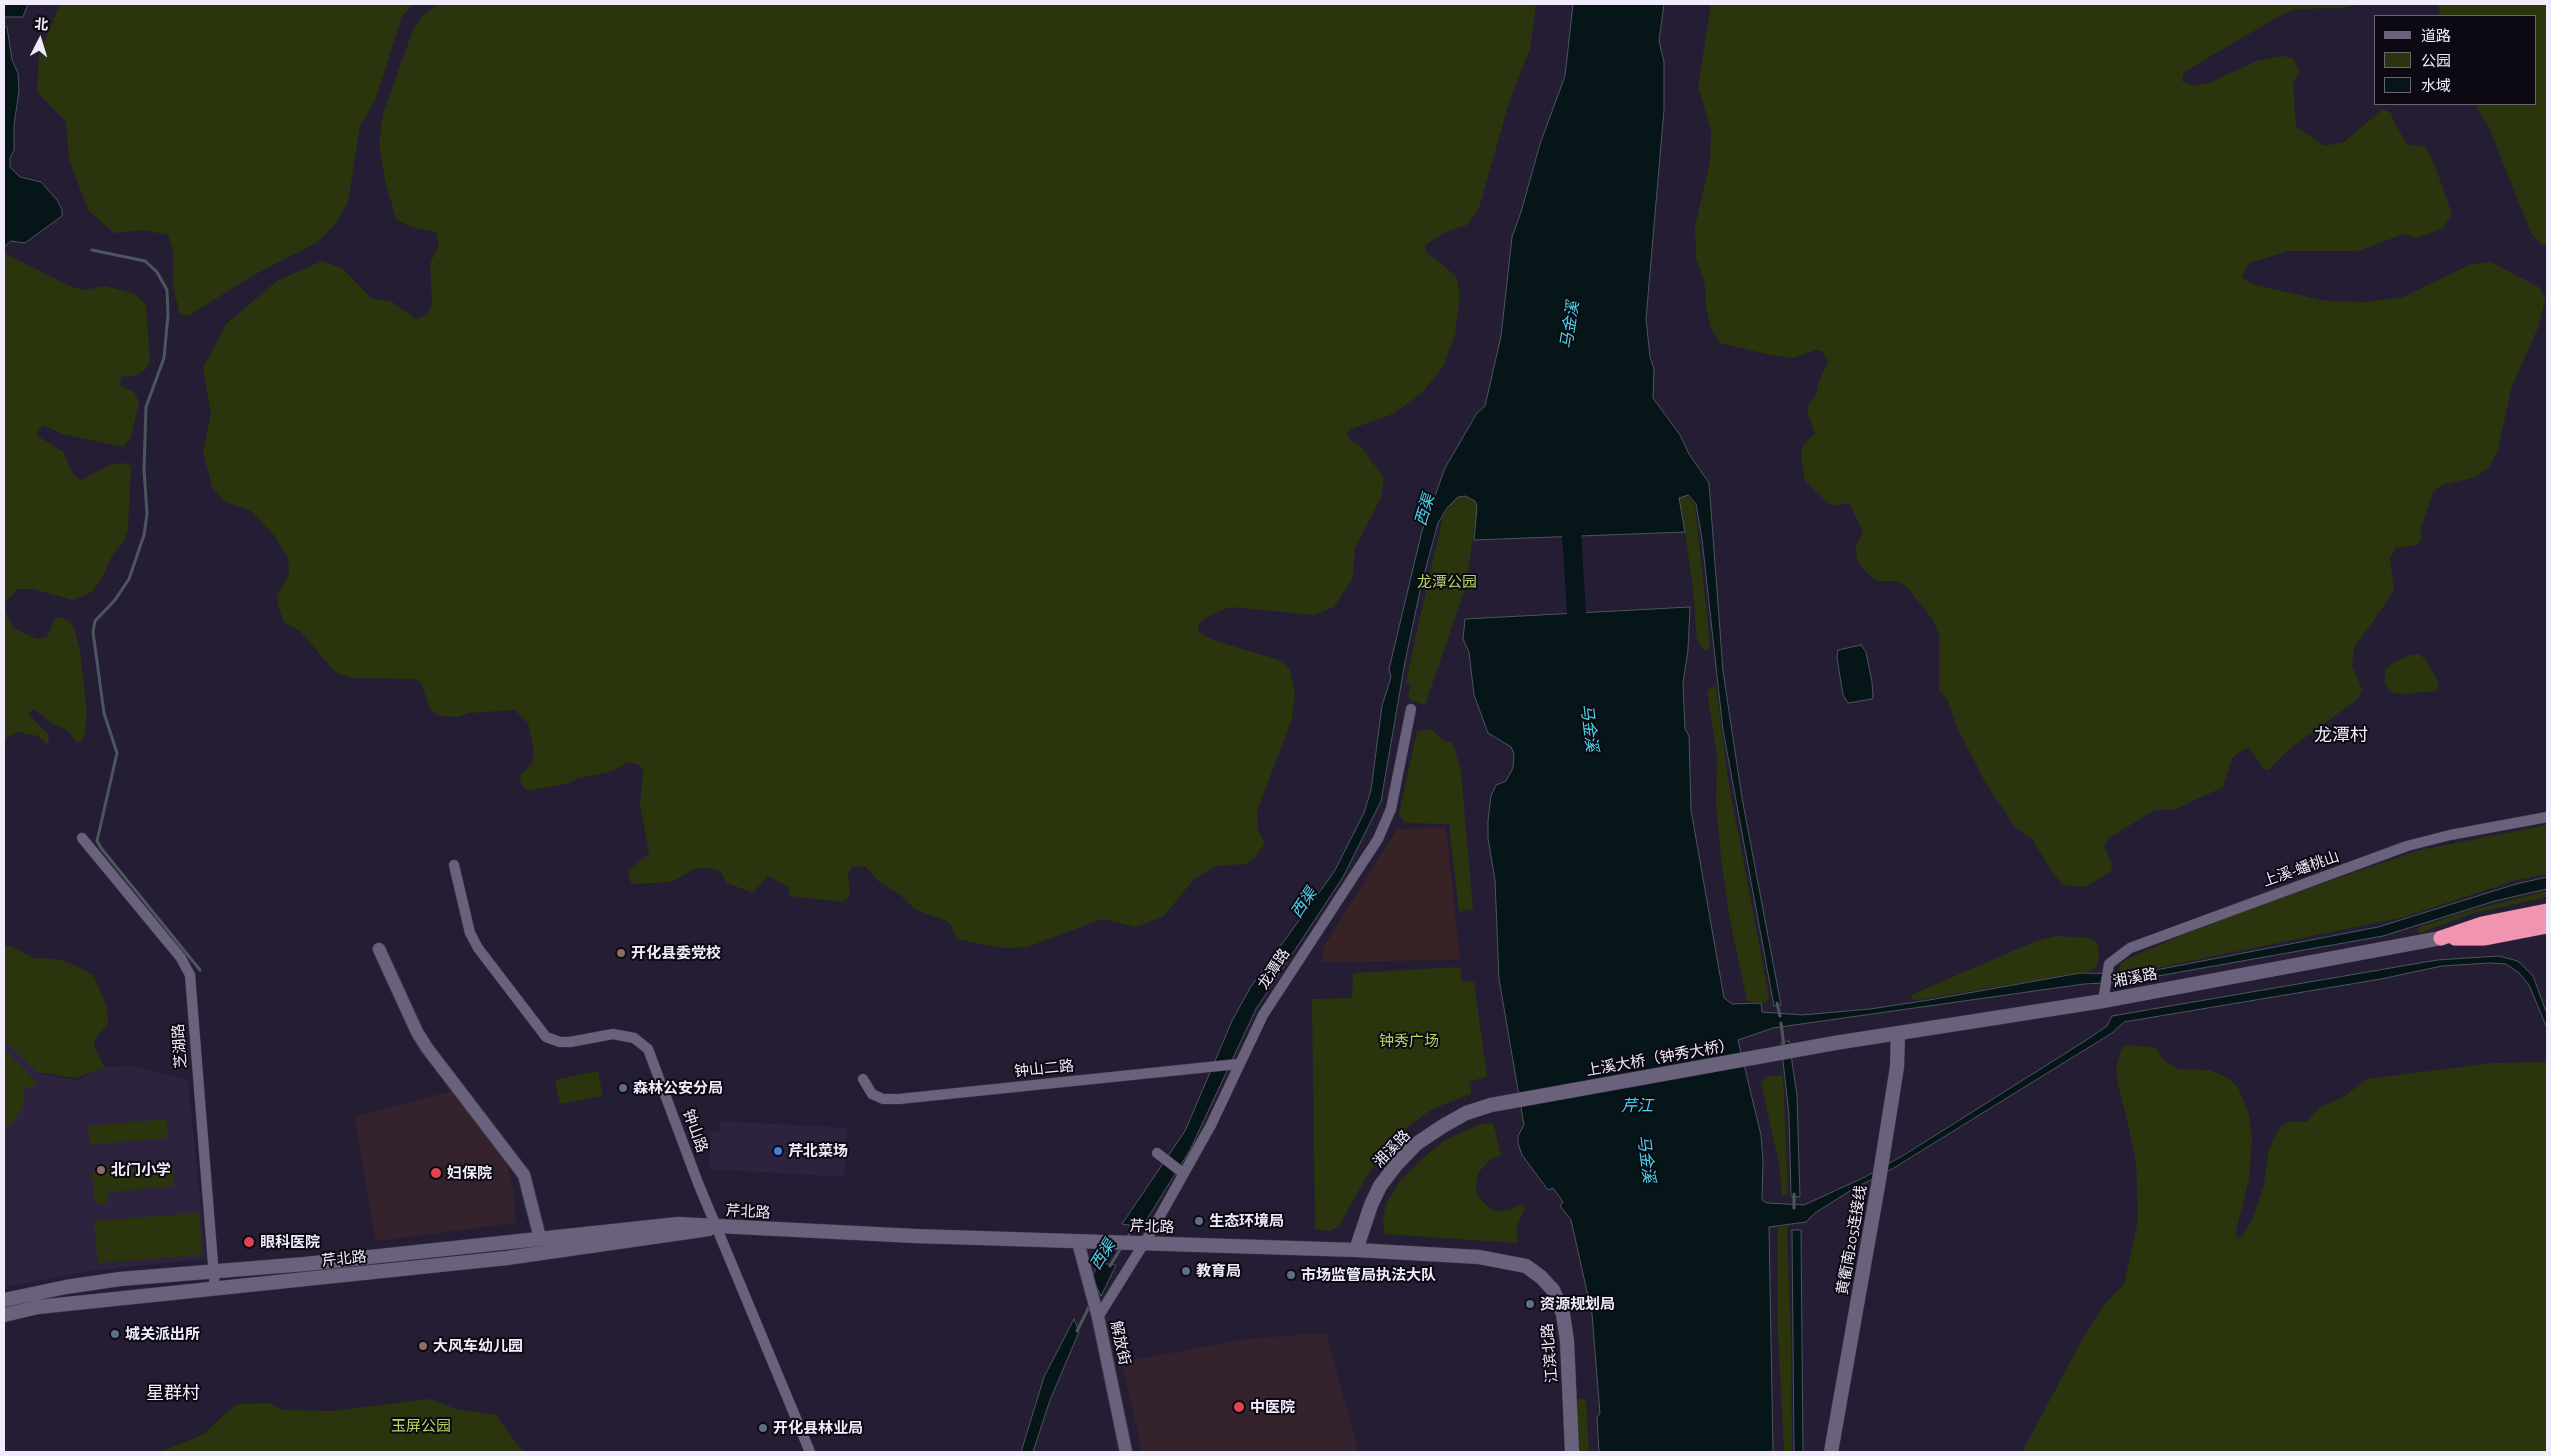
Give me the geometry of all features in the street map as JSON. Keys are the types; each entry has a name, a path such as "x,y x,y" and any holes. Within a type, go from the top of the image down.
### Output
{"highway":[{"path":"2440,938 2482,924 2547,910"},
{"path":"2440,938 2485,938 2547,926"}],"main road":[{"name":"湘溪路","path":"1835,1043 2103,1001 2440,938"},
{"name":"黄衢南205连接线","path":"1831,1452 1879,1180 1896,1067 1898,1034"},
{"name":"上溪大桥（钟秀大桥）","path":"1491,1105 1835,1043"},
{"name":"湘溪路","path":"1356,1250 1371,1205 1380,1186 1396,1165 1416,1144 1443,1126 1466,1113 1491,1105"},
{"name":"芹北路","path":"4,1300 66,1287 120,1279 305,1264 504,1241 678,1224 1078,1242 1356,1250 1478,1257 1503,1260 1526,1266"},
{"name":"芹北路","path":"4,1315 38,1307 507,1258 696,1233 717,1227"},
{"name":"江滨北路","path":"1526,1266 1542,1277 1553,1290 1563,1314 1567,1341 1572,1452"}],"street":[{"name":"龙潭路","path":"1098,1317 1144,1243 1211,1125 1263,1014 1378,840 1391,809 1412,709"},
{"name":"上溪-蟠桃山","path":"2103,1001 2109,964 2130,948 2407,846 2450,835 2547,817"},
{"name":"芝湖路","path":"82,838 181,958 190,975 215,1289"},
{"name":"钟山路","path":"454,865 470,933 478,948 546,1037 560,1042 570,1042 613,1034 634,1038 648,1049 717,1227 810,1452"},
{"path":"379,948 417,1032 427,1048 524,1175 540,1238"},
{"name":"钟山二路","path":"863,1079 872,1094 883,1098 899,1099 1238,1064"},
{"path":"1157,1153 1183,1173"},
{"path":"504,1241 507,1258"},
{"name":"解放街","path":"1078,1242 1098,1317 1126,1452"}],"shaded area":[{"path":"1446,828 1460,960 1322,962 1323,948 1397,829"},
{"name":"北门小学","path":"4,1035 40,1074 76,1080 107,1067 136,1066 188,1081 206,1259 89,1271 4,1287"},
{"name":"妇保院","path":"455,1090 505,1158 513,1187 516,1223 376,1241 354,1117"},
{"name":"芹北菜场","path":"720,1121 847,1128 844,1177 709,1169 711,1132 719,1133"},
{"name":"中医院","path":"1326,1333 1359,1452 1142,1452 1122,1362 1245,1339"}],"green space":[{"path":"60,4 414,4 402,16 375,101 360,126 348,202 336,223 318,242 252,276 190,315 180,315 173,286 173,252 168,235 144,230 114,233 88,210 69,159 66,122 37,92 39,54"},
{"path":"438,4 1536,4 1530,49 1510,99 1479,208 1467,225 1448,231 1425,245 1425,251 1456,276 1460,295 1455,335 1443,367 1423,392 1393,414 1351,429 1347,433 1348,438 1362,448 1384,478 1381,498 1355,548 1353,578 1334,607 1314,615 1230,607 1209,616 1198,624 1199,632 1213,640 1282,661 1290,670 1295,691 1292,719 1257,811 1258,830 1265,843 1254,859 1245,864 1216,866 1194,879 1163,917 1136,927 1102,919 1027,947 1002,948 956,939 952,926 947,921 916,910 900,895 878,881 865,866 852,867 848,873 850,896 843,902 790,896 788,887 768,876 753,893 727,883 720,871 709,868 694,869 672,882 632,884 628,871 649,853 640,805 643,770 640,765 628,762 613,771 576,779 570,783 527,791 521,784 520,776 532,763 534,751 528,723 515,710 469,713 458,717 438,716 429,707 422,684 415,679 352,678 336,673 301,632 284,622 278,606 277,596 289,574 288,557 273,534 251,511 225,502 212,487 203,451 211,414 203,368 226,324 277,281 322,261 342,268 372,299 391,301 416,319 427,315 432,303 430,264 439,244 436,232 411,227 396,219 385,180 379,143 383,114 414,27 424,14"},
{"path":"1711,4 2361,4 2343,8 2296,9 2281,15 2184,72 2182,81 2193,86 2209,83 2257,61 2283,56 2293,58 2300,71 2293,84 2296,126 2324,146 2344,142 2383,109 2391,113 2407,144 2425,147 2434,163 2452,214 2442,229 2416,238 2404,234 2358,251 2289,251 2250,263 2244,270 2242,277 2252,284 2326,301 2367,302 2403,297 2471,264 2491,262 2540,288 2545,300 2538,328 2512,386 2497,453 2489,467 2476,477 2442,485 2433,492 2421,529 2422,539 2416,545 2396,548 2390,558 2394,591 2354,648 2352,666 2362,689 2359,698 2287,751 2269,770 2265,770 2249,748 2242,750 2232,758 2223,787 2174,810 2155,810 2109,838 2104,846 2112,863 2111,872 2085,887 2063,885 2053,873 2032,839 2015,827 1985,782 1956,725 1948,701 1939,690 1939,636 1933,620 1907,587 1897,581 1877,581 1858,562 1855,547 1863,532 1850,505 1846,503 1835,506 1829,504 1805,481 1801,455 1803,446 1815,433 1807,411 1809,403 1816,396 1818,383 1828,362 1822,351 1816,350 1793,358 1771,355 1720,343 1711,329 1706,307 1705,284 1696,258 1695,226 1710,162 1711,130 1698,87"},
{"path":"2438,4 2547,4 2547,245 2542,245 2531,233 2489,128 2476,105 2536,105 2536,15 2440,15"},
{"path":"4,253 70,286 85,290 105,286 135,294 146,305 150,361 145,370 137,375 121,377 120,385 134,392 139,402 131,438 123,447 62,434 43,425 37,432 39,437 63,452 74,476 81,480 110,465 127,463 131,467 128,529 124,542 113,554 102,578 92,592 73,600 32,589 17,589 5,603 6,612 13,628 37,639 47,637 55,618 63,618 73,625 80,650 87,714 84,738 80,742 76,741 67,730 53,724 35,710 31,710 29,715 48,734 49,742 46,744 38,736 17,732 4,739"},
{"path":"1683,495 1687,496 1695,505 1710,644 1708,651 1703,649 1697,641 1693,590 1682,510 1678,502 1679,498"},
{"name":"龙潭公园","path":"1465,496 1475,501 1477,507 1466,586 1425,705 1413,701 1408,696 1411,685 1406,683 1443,516 1458,497"},
{"path":"2419,654 2426,660 2439,683 2436,691 2405,694 2394,693 2389,690 2385,683 2385,669 2394,662"},
{"path":"1712,687 1716,687 1728,779 1769,997 1765,1003 1747,1001 1730,921 1721,859 1716,803 1717,757 1707,691"},
{"path":"1431,729 1444,741 1453,743 1461,771 1473,909 1459,912 1449,824 1404,823 1399,814 1417,731"},
{"path":"2547,825 2547,874 2516,880 2404,917 2137,972 2120,972 2121,963 2125,960 2257,906 2420,850"},
{"path":"2547,891 2547,897 2471,914 2421,933 2417,932 2419,927 2468,911"},
{"path":"2056,936 2089,938 2097,942 2099,952 2097,966 2090,971 1918,1000 1911,999 1913,994 2036,941"},
{"path":"4,946 10,946 34,958 57,959 70,963 93,975 107,1006 108,1024 95,1039 94,1046 105,1068 74,1078 37,1072 4,1040"},
{"name":"钟秀广场","path":"1460,967 1462,981 1474,982 1487,1076 1470,1082 1471,1094 1432,1109 1410,1125 1391,1143 1367,1176 1339,1226 1330,1231 1315,1229 1312,999 1352,998 1353,973"},
{"path":"2128,1045 2153,1047 2158,1050 2162,1059 2179,1069 2209,1070 2226,1077 2238,1087 2249,1115 2252,1139 2249,1179 2235,1235 2240,1238 2253,1218 2264,1185 2268,1153 2273,1139 2282,1125 2290,1122 2306,1122 2320,1107 2342,1098 2367,1079 2494,1063 2547,1062 2547,1452 2022,1452 2083,1338 2104,1305 2124,1284 2138,1220 2136,1163 2117,1081 2116,1068 2123,1047"},
{"path":"4,1049 37,1082 30,1089 25,1085 23,1107 13,1122 4,1130"},
{"path":"598,1071 603,1096 560,1104 555,1080"},
{"path":"1783,1075 1788,1195 1782,1195 1779,1164 1761,1083 1769,1076"},
{"path":"166,1119 168,1138 90,1145 88,1126"},
{"path":"1493,1123 1501,1155 1490,1160 1478,1173 1476,1188 1478,1196 1489,1208 1498,1211 1509,1210 1521,1204 1525,1208 1517,1226 1517,1243 1384,1234 1383,1220 1386,1204 1399,1182 1424,1157 1447,1139 1480,1124"},
{"path":"172,1166 174,1186 107,1192 107,1203 95,1204 92,1172"},
{"path":"199,1213 202,1255 98,1263 94,1221"},
{"path":"1787,1226 1792,1452 1784,1452 1778,1334 1778,1227"},
{"path":"1581,1398 1586,1401 1589,1452 1577,1452 1574,1401"},
{"name":"玉屏公园","path":"430,1399 456,1409 496,1415 520,1448 526,1452 161,1452 204,1434 238,1404 269,1403 282,1410 334,1411"}],"water":[{"path":"4,4 28,4 23,17 4,17"},
{"path":"1573,4 1664,4 1659,41 1664,62 1664,110 1646,319 1650,357 1654,369 1653,398 1680,435 1689,454 1709,483 1723,671 1742,798 1781,1005 1774,1006 1723,730 1702,539 1696,504 1688,495 1679,498 1685,532 1474,540 1477,507 1475,501 1465,496 1458,497 1447,508 1438,523 1421,586 1405,662 1381,801 1343,877 1256,1009 1190,1150 1142,1227 1122,1224 1185,1131 1232,1021 1250,988 1334,872 1364,813 1371,790 1382,706 1391,677 1389,669 1422,531 1445,468 1477,413 1485,406 1501,336 1512,237 1540,144 1565,76"},
{"path":"4,27 7,27 12,60 18,73 19,91 14,125 14,150 10,158 10,167 20,177 41,182 57,200 62,210 62,216 25,243 11,241 4,247"},
{"name":"芹江","path":"1690,607 1688,650 1683,683 1685,729 1689,736 1691,810 1724,998 1732,1004 1761,1003 1762,1012 1802,1015 1870,1009 2080,973 2135,974 2378,927 2516,884 2547,877 2547,889 2495,901 2383,936 2124,982 2084,984 1773,1028 1738,1040 1761,1135 1763,1161 1762,1200 1767,1203 1804,1205 1865,1177 1904,1155 2088,1039 2107,1026 2112,1016 2437,960 2499,956 2518,961 2533,976 2547,1014 2547,1028 2529,985 2519,973 2506,964 2489,963 2442,966 2381,979 2124,1022 2112,1033 1892,1169 1853,1189 1815,1213 1806,1222 1769,1227 1773,1452 1599,1452 1597,1417 1600,1414 1592,1314 1571,1220 1560,1206 1563,1202 1553,1188 1548,1190 1522,1155 1518,1143 1518,1136 1524,1125 1499,979 1495,880 1488,838 1491,796 1496,785 1506,781 1513,768 1514,754 1511,747 1488,733 1474,695 1469,652 1463,639 1465,619"},
{"path":"1861,645 1866,652 1873,697 1872,699 1848,703 1843,695 1837,658 1838,650"},
{"path":"1789,1041 1797,1095 1800,1197 1791,1196 1789,1115 1781,1043"},
{"path":"1792,1230 1801,1230 1803,1452 1794,1452"},
{"path":"1099,1263 1116,1265 1101,1296 1092,1277"},
{"path":"1074,1319 1079,1332 1050,1400 1033,1452 1021,1452 1044,1377"}],"waterway":[{"path":"92,250 145,261 157,272 167,290 168,315 164,358 146,407 144,469 147,514 144,535 129,579 115,600 95,621 93,632 104,713 117,753 97,841 200,970"},
{"name":"马金溪","path":"1570,510 1578,637"},
{"path":"1777,1003 1780,1016"},
{"path":"1781,1023 1784,1046"},
{"path":"1794,1194 1794,1208"},
{"name":"西渠","path":"1127,1238 1136,1222"},
{"name":"西渠","path":"1110,1266 1122,1246"},
{"name":"西渠","path":"1077,1331 1090,1305"}],"place":[{"name":"开化县委党校","path":"621,953"},
{"name":"森林公安分局","path":"623,1088"},
{"name":"芹北菜场","path":"778,1151"},
{"name":"北门小学","path":"101,1170"},
{"name":"妇保院","path":"436,1173"},
{"name":"生态环境局","path":"1199,1221"},
{"name":"眼科医院","path":"249,1242"},
{"name":"教育局","path":"1186,1271"},
{"name":"市场监管局执法大队","path":"1291,1275"},
{"name":"资源规划局","path":"1530,1304"},
{"name":"城关派出所","path":"115,1334"},
{"name":"大风车幼儿园","path":"423,1346"},
{"name":"中医院","path":"1239,1407"},
{"name":"开化县林业局","path":"763,1428"}],"district":[{"name":"龙潭村","path":"2341,736"},
{"name":"星群村","path":"173,1394"}]}
